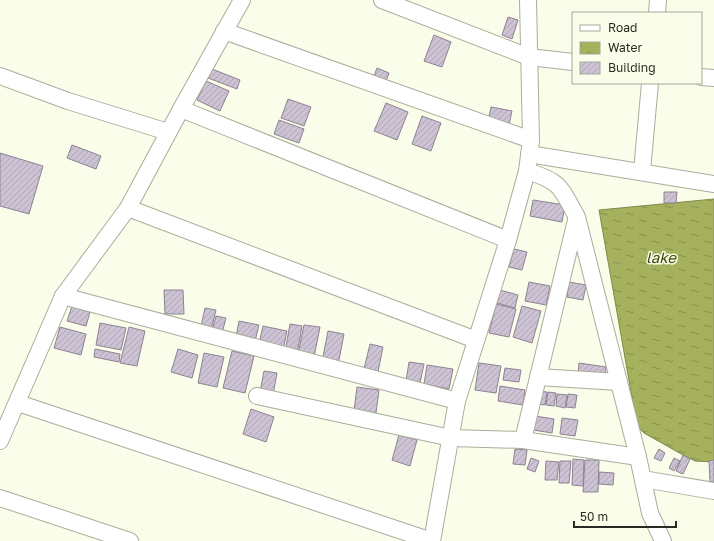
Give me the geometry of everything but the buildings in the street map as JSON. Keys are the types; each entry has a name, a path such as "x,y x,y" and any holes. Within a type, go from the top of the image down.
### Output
{"street":[{"path":"0,441 18,403 63,296 128,208 168,132 242,0"},
{"path":"382,0 529,57 572,62"},
{"path":"18,403 432,541 457,401 508,240 527,171 530,147 528,0"},
{"path":"657,12 658,0"},
{"path":"224,32 530,147 642,171 714,184"},
{"path":"0,76 68,101 168,132"},
{"path":"702,77 714,78"},
{"path":"642,171 650,84"},
{"path":"181,109 508,240"},
{"path":"527,171 545,177 560,187 577,217 638,457 650,513 664,541"},
{"path":"128,208 476,340"},
{"path":"523,440 577,217"},
{"path":"63,296 457,401"},
{"path":"538,377 619,382"},
{"path":"257,396 451,438 523,440 638,457"},
{"path":"643,479 714,491"},
{"path":"0,498 130,541"}],"water":[{"name":"lake","path":"714,199 714,462 695,461 644,433 637,426 599,210"}]}
